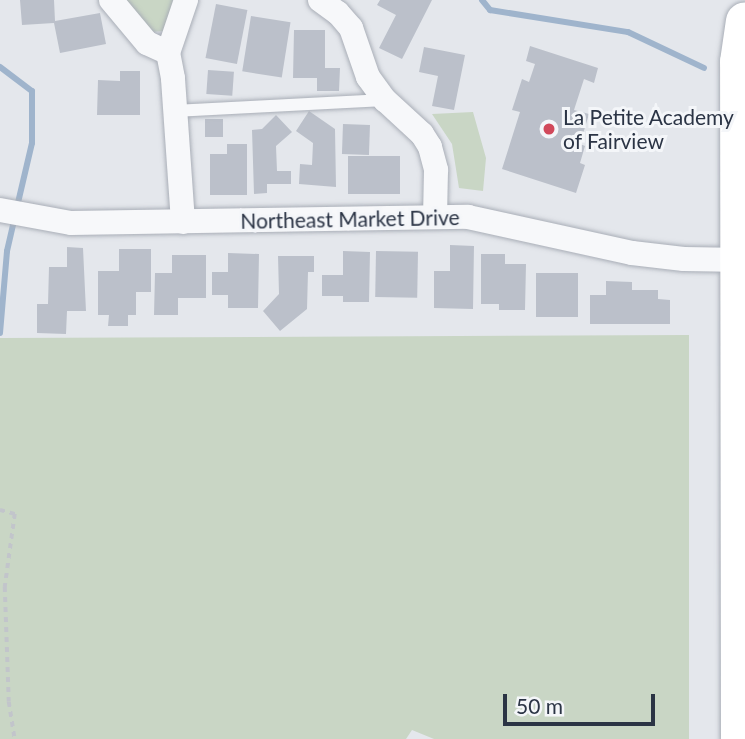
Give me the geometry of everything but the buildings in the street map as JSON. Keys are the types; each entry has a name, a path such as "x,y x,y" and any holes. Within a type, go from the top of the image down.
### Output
{"main road":[{"path":"729,0 739,62 743,259 740,739"},
{"path":"739,62 745,21"}],"street":[{"path":"111,0 147,43 168,54"},
{"path":"183,222 168,54 186,0"},
{"path":"320,0 338,13 351,28 368,77 385,100 422,134 430,147 436,170 435,217"},
{"name":"Northeast Market Drive","path":"0,210 71,223 468,217 632,253 684,259 743,259"}],"lane":[{"path":"175,111 385,100"}],"path":[{"path":"0,510 15,514 5,587 9,702 15,739"}],"green space":[{"path":"121,0 173,0 164,31 150,32"},
{"path":"473,112 486,158 483,191 459,188 452,144 432,114"},
{"path":"689,335 689,739 434,739 412,730 406,739 0,739 0,338"}],"waterway":[{"path":"482,0 490,10 628,32 704,68"},
{"path":"0,67 32,91 32,143 17,207"},
{"path":"0,333 7,251 15,217"}],"place":[{"name":"La Petite Academy of Fairview","path":"549,129"}]}
